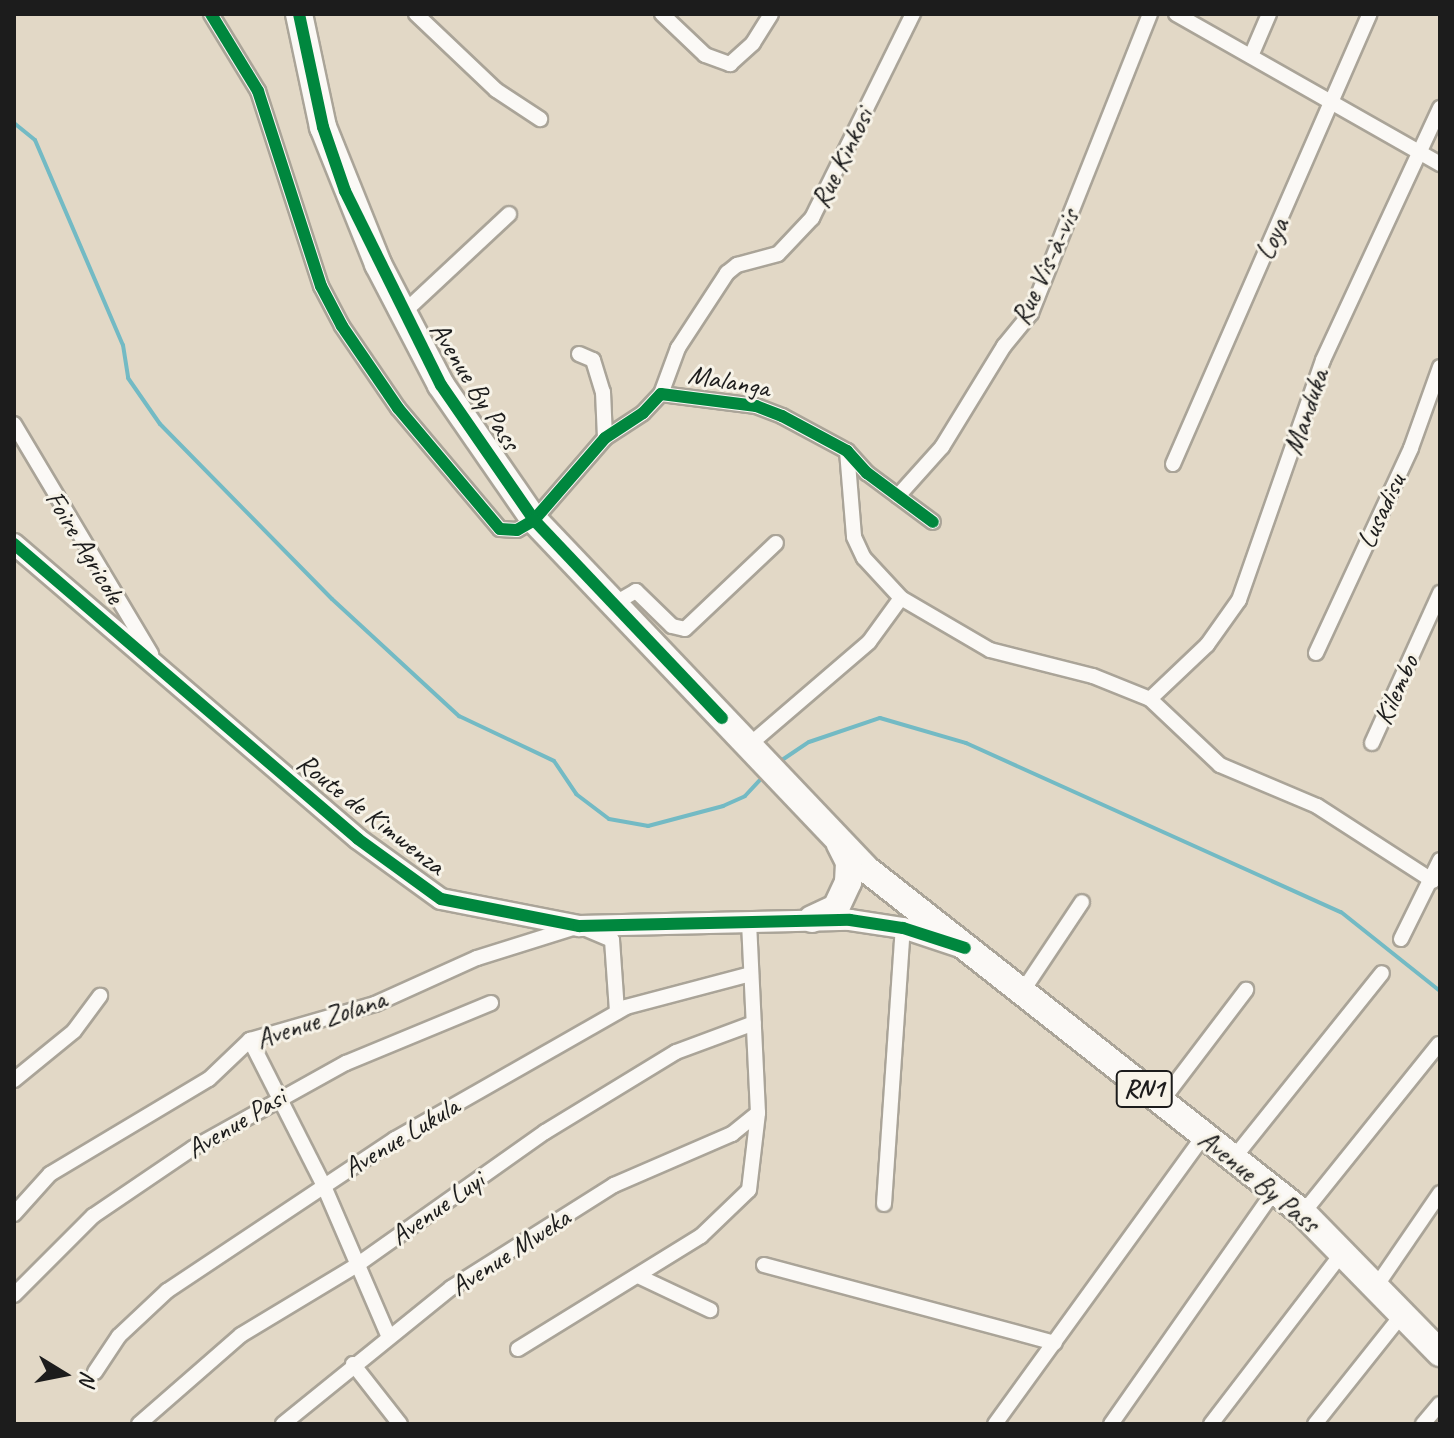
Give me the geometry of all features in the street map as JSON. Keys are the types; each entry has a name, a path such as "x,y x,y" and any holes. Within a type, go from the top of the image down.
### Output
{"highway":[{"name":"Avenue By Pass","path":"299,14 323,127 345,191 441,385 534,520 617,602 865,868 1303,1213 1439,1352"},
{"path":"812,919 836,908 848,882 849,862 837,837"}],"street":[{"path":"211,14 258,91 321,286 342,326 398,408 500,529 517,530 534,520"},
{"path":"416,14 496,90 540,119"},
{"path":"662,14 705,55 730,64 753,43 771,14"},
{"name":"Rue Kinkosi","path":"661,394 678,348 713,291 737,265 778,254 812,218 913,14"},
{"name":"Rue Vis-à-vis","path":"898,496 942,447 1004,346 1031,313 1150,14"},
{"path":"1176,14 1440,164"},
{"path":"1251,56 1269,14"},
{"name":"Loya","path":"1173,464 1370,14"},
{"name":"Manduka","path":"1150,699 1207,645 1239,600 1323,360 1422,153 1440,108"},
{"path":"403,313 509,214"},
{"path":"579,354 593,360 597,371 605,438"},
{"name":"Lusadisu","path":"1316,653 1411,448 1440,367"},
{"name":"Malanga","path":"534,520 605,438 643,413 661,394 756,406 847,451 933,522"},
{"name":"Foire Agricole","path":"14,424 159,668"},
{"path":"847,451 854,537 864,558 901,598 990,650 1106,680 1150,699 1220,765 1317,806 1433,881"},
{"path":"617,602 636,591 672,626 685,629 776,543"},
{"name":"Route de Kimwenza","path":"14,544 405,876 457,905 579,926 812,919 903,928 965,948"},
{"name":"Kilembo","path":"1372,743 1440,593"},
{"path":"749,745 869,642 901,598"},
{"path":"1401,939 1433,881 1440,860"},
{"path":"1022,992 1082,902"},
{"path":"518,1349 701,1236 749,1190 758,1113 749,921"},
{"path":"579,926 612,940 617,1012"},
{"name":"Avenue Zolana","path":"14,1214 50,1174 209,1079 250,1040 375,1004 477,958 579,926"},
{"path":"884,1204 903,928"},
{"path":"1233,1159 1382,973"},
{"name":"Avenue Lukula","path":"95,1372 119,1336 167,1291 323,1184 617,1012 653,995 751,974"},
{"path":"1161,1102 1246,990"},
{"path":"14,1080 74,1031 100,996"},
{"name":"Avenue Pasi","path":"14,1295 54,1250 103,1209 275,1098 346,1063 491,1003"},
{"name":"Avenue Luyi","path":"139,1424 241,1335 357,1265 614,1087 676,1052 754,1023"},
{"path":"250,1040 275,1098 323,1184 388,1335"},
{"path":"1303,1213 1439,1044"},
{"name":"Avenue Mweka","path":"283,1424 388,1335 451,1288 614,1185 732,1134 758,1113"},
{"path":"995,1424 1204,1135"},
{"path":"1111,1424 1275,1190"},
{"path":"1375,1288 1440,1193"},
{"path":"1211,1424 1343,1252"},
{"path":"764,1265 1055,1343"},
{"path":"638,1276 710,1310"},
{"path":"1315,1424 1401,1316"},
{"path":"353,1364 400,1424"},
{"path":"1423,1424 1440,1404"}],"waterway":[{"path":"14,123 35,140 123,345 128,378 160,424 332,599 459,716 554,761 576,794 609,819 648,826 723,806 745,796 759,781"},
{"path":"782,760 809,742 880,718 966,743 1341,912 1440,991"}],"cycle path":[{"path":"211,14 258,91 321,286 342,326 398,408 500,529 517,530 534,520 605,438 643,413 661,394 756,406 782,416 847,451 867,473 933,522"},
{"path":"299,14 323,127 345,191 441,385 534,520 722,718"},
{"path":"14,544 358,839 441,899 579,926 850,920 903,928 965,948"}]}
